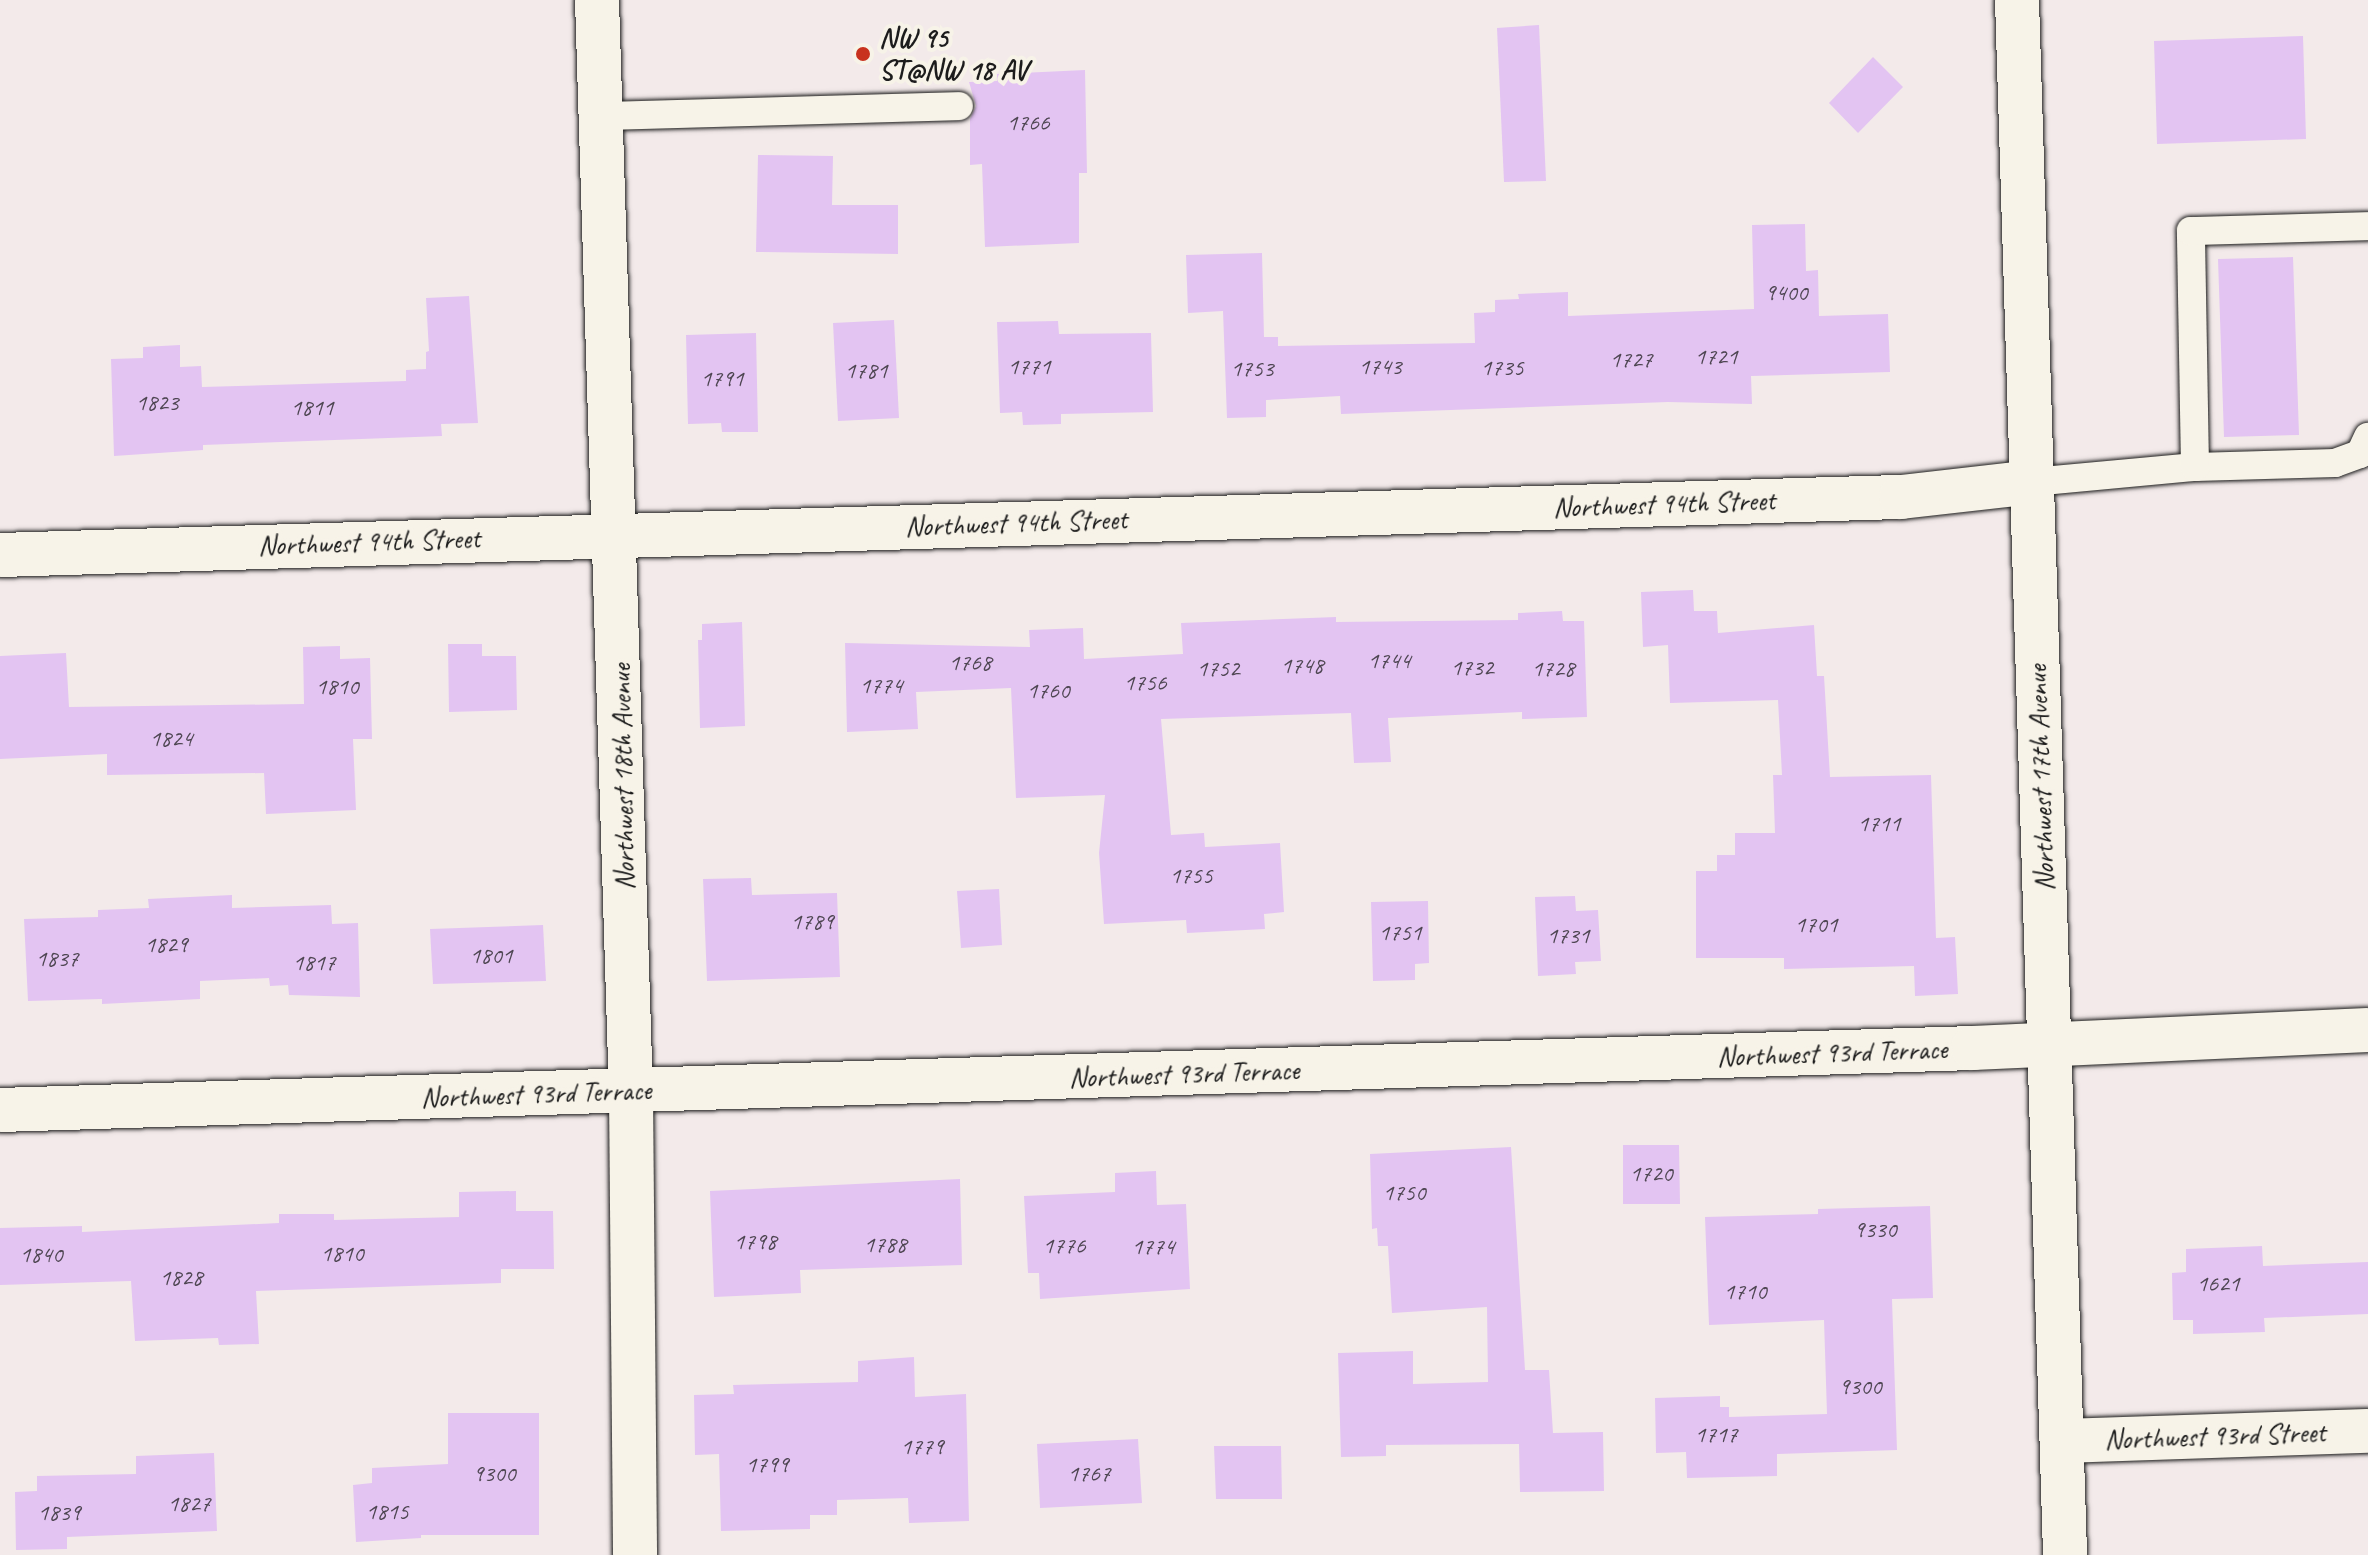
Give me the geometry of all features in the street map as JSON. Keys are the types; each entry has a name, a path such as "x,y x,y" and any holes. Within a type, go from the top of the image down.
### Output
{"street":[{"name":"Northwest 18th Avenue","path":"597,0 616,533 631,1092 635,1555"},
{"name":"Northwest 17th Avenue","path":"2017,0 2065,1555"},
{"name":"Northwest 94th Street","path":"0,555 616,533 1901,497 2032,482"},
{"name":"Northwest 93rd Terrace","path":"0,1110 2049,1045 2368,1030"},
{"name":"Northwest 93rd Street","path":"2062,1441 2368,1431"}],"lane":[{"path":"602,116 959,106"},
{"path":"2195,467 2191,231 2368,226"},
{"path":"2032,482 2195,467 2335,463 2360,454 2368,437"}],"building":[{"path":"1539,25 1546,181 1504,182 1497,28"},
{"path":"2303,36 2306,139 2157,144 2154,41"},
{"path":"1873,57 1903,87 1858,133 1829,103"},
{"path":"1085,70 1087,173 1079,173 1079,243 985,247 982,164 970,165 970,119 976,106 969,82 997,81 997,74"},
{"path":"758,155 833,156 832,205 898,205 898,254 756,252"},
{"path":"1805,224 1806,271 1818,270 1819,316 1888,314 1890,372 1751,376 1752,404 1668,402 1341,414 1340,396 1266,400 1266,417 1227,418 1223,311 1188,313 1186,255 1262,253 1264,337 1278,337 1278,346 1475,343 1474,313 1495,312 1495,300 1519,299 1518,294 1568,292 1568,316 1754,309 1752,225"},
{"path":"2293,257 2299,435 2224,437 2218,259"},
{"path":"469,296 478,423 441,424 442,436 203,445 203,450 114,456 111,359 143,358 143,347 180,345 180,367 201,366 202,387 406,381 406,370 426,369 426,352 429,351 426,298"},
{"path":"894,320 899,418 838,421 833,323"},
{"path":"1058,321 1059,334 1151,333 1153,412 1061,414 1061,424 1023,425 1022,412 1000,413 997,322"},
{"path":"756,333 758,432 722,432 721,423 688,424 686,335"},
{"path":"1693,590 1694,611 1717,611 1718,633 1814,625 1817,676 1824,676 1830,777 1931,775 1936,938 1955,937 1958,994 1915,996 1914,966 1784,969 1784,958 1696,958 1696,871 1717,871 1717,855 1735,855 1735,833 1775,833 1773,775 1782,775 1778,700 1670,703 1668,645 1643,647 1641,592"},
{"path":"1562,611 1563,621 1584,621 1587,717 1522,719 1522,712 1388,718 1391,762 1354,763 1351,713 1161,719 1171,835 1204,833 1205,847 1280,843 1284,912 1264,914 1265,929 1187,933 1186,920 1104,924 1099,853 1105,795 1016,798 1011,688 916,692 918,729 847,732 845,643 1030,647 1029,630 1083,628 1084,659 1183,654 1181,623 1336,617 1336,622 1518,620 1518,613"},
{"path":"742,622 745,726 700,728 698,640 702,640 702,624"},
{"path":"448,644 482,644 482,656 516,656 517,710 449,712"},
{"path":"340,646 340,659 370,658 372,739 353,739 356,810 266,814 264,773 107,775 107,754 0,759 0,656 66,653 69,707 304,704 303,647"},
{"path":"751,878 752,895 837,893 840,977 707,981 703,879"},
{"path":"999,889 1002,945 961,948 957,891"},
{"path":"232,895 232,908 331,905 332,924 358,923 360,997 289,995 288,985 270,986 269,978 200,981 200,999 102,1004 102,999 28,1001 24,919 98,917 98,910 149,908 148,899"},
{"path":"1575,896 1576,911 1598,910 1601,961 1575,962 1576,974 1538,976 1535,897"},
{"path":"1428,901 1429,963 1415,964 1415,980 1373,981 1371,902"},
{"path":"543,925 546,981 433,984 430,929"},
{"path":"1623,1145 1679,1145 1680,1204 1623,1204"},
{"path":"1511,1147 1525,1370 1549,1370 1553,1433 1603,1432 1604,1491 1520,1492 1519,1444 1386,1445 1386,1456 1341,1457 1338,1353 1413,1351 1413,1384 1488,1382 1487,1307 1392,1313 1388,1246 1378,1246 1377,1228 1372,1229 1370,1154"},
{"path":"1156,1171 1157,1205 1186,1204 1190,1289 1040,1299 1039,1273 1028,1273 1024,1196 1115,1192 1115,1173"},
{"path":"960,1179 962,1265 800,1270 801,1293 714,1297 710,1191"},
{"path":"516,1191 516,1211 553,1211 554,1269 501,1269 501,1283 256,1291 259,1344 219,1345 218,1338 135,1341 131,1281 0,1285 0,1228 82,1226 82,1232 279,1223 279,1214 334,1214 334,1220 459,1217 459,1192"},
{"path":"1930,1206 1933,1298 1892,1299 1897,1450 1777,1454 1777,1476 1687,1478 1686,1452 1656,1453 1655,1398 1720,1396 1720,1407 1729,1407 1729,1417 1827,1414 1824,1320 1709,1325 1705,1217 1818,1214 1818,1209"},
{"path":"2262,1246 2263,1266 2368,1262 2368,1314 2264,1318 2265,1332 2193,1334 2193,1320 2173,1320 2172,1273 2186,1272 2186,1249"},
{"path":"914,1357 915,1397 966,1394 969,1521 909,1523 908,1498 837,1500 837,1515 810,1515 810,1529 721,1531 719,1454 695,1455 694,1395 734,1394 733,1385 858,1382 858,1361"},
{"path":"448,1413 539,1413 539,1535 421,1535 421,1538 356,1542 353,1485 372,1483 372,1468 448,1464"},
{"path":"1138,1439 1142,1503 1040,1508 1037,1444"},
{"path":"1214,1446 1281,1446 1282,1499 1216,1499"},
{"path":"214,1453 217,1531 67,1537 67,1549 16,1550 15,1492 37,1491 37,1476 136,1474 136,1456"}],"place":[{"name":"NW 95 ST@NW 18 AV","path":"863,54"}]}
